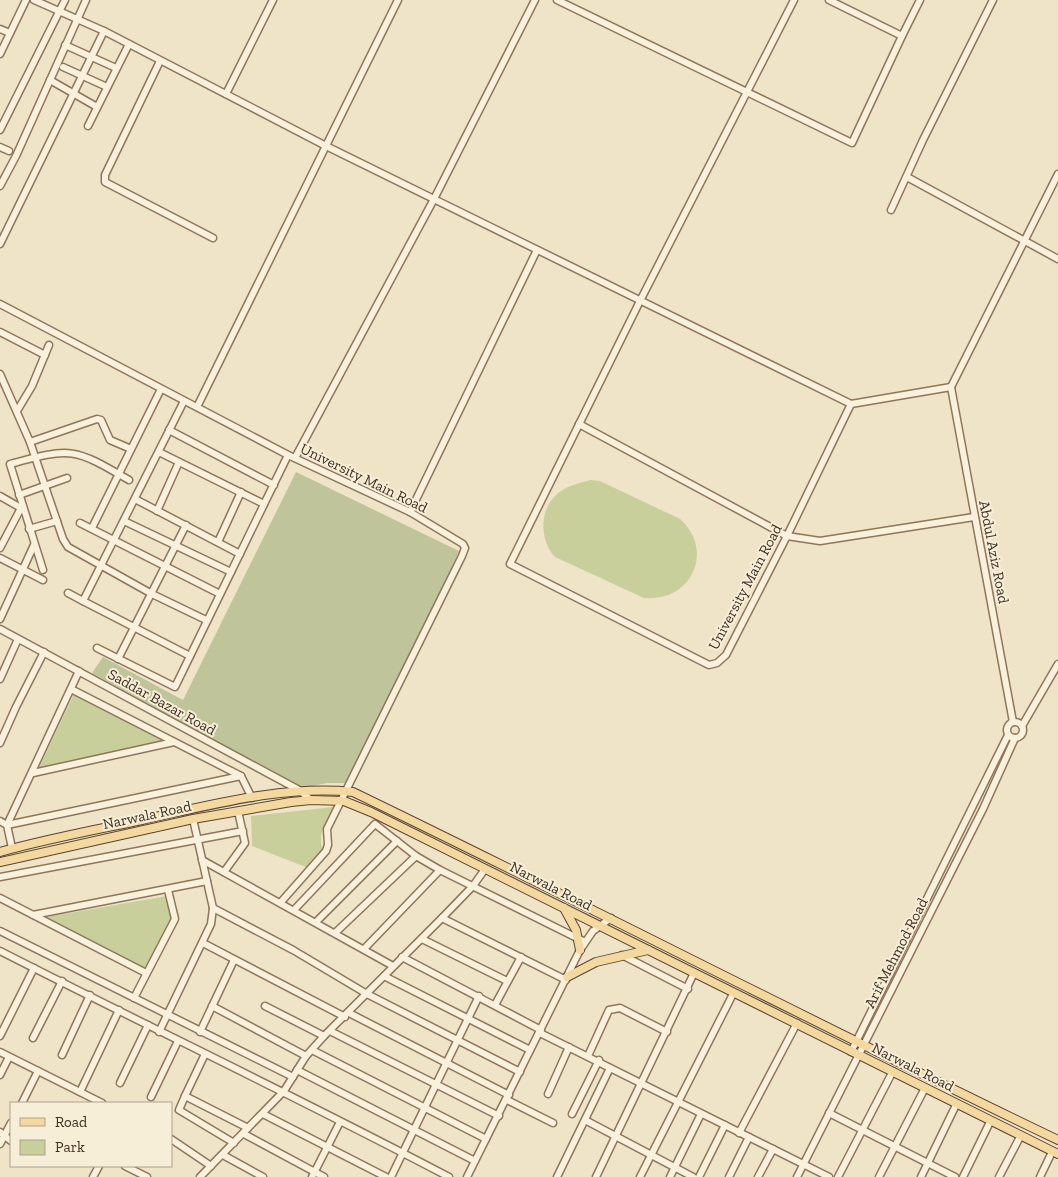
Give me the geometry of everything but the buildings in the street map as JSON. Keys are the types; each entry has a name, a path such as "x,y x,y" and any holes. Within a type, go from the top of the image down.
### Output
{"main road":[{"name":"Narwala Road","path":"0,852 252,798 299,790 346,791 362,796 611,918 1058,1140"},
{"name":"Narwala Road","path":"0,862 193,819 311,800 340,800 371,812 694,973 732,994 797,1023 956,1105 1055,1153"},
{"path":"564,908 582,941 580,950"},
{"path":"567,978 596,962 648,950"}],"street":[{"path":"0,54 26,0"},
{"path":"34,0 104,31 326,146 851,404 951,386 1058,174"},
{"path":"0,130 65,0"},
{"path":"0,186 16,156 86,0"},
{"path":"226,94 273,0"},
{"path":"197,407 398,0"},
{"path":"97,648 175,687 264,504 292,457 434,199 534,0"},
{"path":"557,0 852,143 920,0"},
{"path":"794,0 745,92 579,424 787,536 820,541 974,517"},
{"path":"828,0 902,36"},
{"path":"891,210 993,0"},
{"path":"0,29 10,33"},
{"path":"0,244 104,31"},
{"path":"88,126 129,44"},
{"path":"65,45 116,68"},
{"path":"160,61 105,175 105,182 213,238"},
{"path":"63,67 107,88"},
{"path":"50,80 97,107"},
{"path":"0,146 9,151"},
{"path":"906,177 1058,259"},
{"path":"410,512 537,250"},
{"name":"University Main Road","path":"0,304 292,457 410,512 460,540 465,548 340,800 327,829 328,845 326,851 281,902"},
{"path":"0,332 45,354"},
{"path":"17,411 32,386 49,345"},
{"path":"0,374 30,442 68,547 152,594 206,620"},
{"name":"Abdul Aziz Road","path":"951,386 1013,722"},
{"path":"92,528 161,389"},
{"path":"84,601 184,401"},
{"name":"University Main Road","path":"579,424 510,564 709,665 717,663 726,655 787,536 851,404"},
{"path":"30,442 97,419 101,420 110,440 131,449"},
{"path":"169,430 274,485"},
{"path":"159,452 264,504"},
{"path":"43,570 10,464 52,453 79,453 90,457 129,480"},
{"path":"157,511 180,462"},
{"path":"19,495 67,478"},
{"path":"218,542 241,492"},
{"path":"0,496 21,508 0,548"},
{"path":"135,499 240,554"},
{"path":"29,529 57,521"},
{"path":"124,521 231,572"},
{"path":"80,523 220,594"},
{"path":"118,659 186,526"},
{"path":"0,619 34,545"},
{"path":"0,558 43,580"},
{"path":"68,592 190,656"},
{"name":"Saddar Bazar Road","path":"0,629 299,790 311,800"},
{"path":"0,679 18,638"},
{"path":"0,743 16,706 44,652"},
{"path":"1008,735 1015,738 1022,734 1022,726 1058,664"},
{"path":"12,848 7,825 33,773 79,671"},
{"path":"71,689 241,776 252,798"},
{"path":"797,1177 829,1113 891,972 1008,735 1008,727 1013,722 1022,726"},
{"name":"Arif Mehmod Road","path":"860,1043 898,976 973,829 1015,738"},
{"path":"33,773 174,742"},
{"path":"0,821 7,825 241,776"},
{"path":"224,872 246,843 238,811"},
{"path":"159,1032 211,924 213,908 193,819"},
{"path":"294,910 375,824 416,856 440,870 582,941 598,926 611,918"},
{"path":"964,824 973,829"},
{"path":"0,877 243,831"},
{"path":"316,922 397,841"},
{"path":"335,933 416,856"},
{"path":"202,860 281,902 393,966"},
{"path":"200,1177 284,1091 306,1056 324,1036 422,939 473,886 485,869"},
{"path":"364,949 440,870"},
{"path":"33,915 168,890 206,881"},
{"path":"933,887 941,891"},
{"path":"134,998 175,919 168,890"},
{"path":"0,898 146,973"},
{"path":"213,908 293,950 367,994 520,1072"},
{"path":"442,918 567,978"},
{"path":"0,931 293,1077"},
{"path":"422,939 507,981"},
{"path":"203,943 234,960 446,1063 553,1123"},
{"path":"469,1177 475,1161 580,950"},
{"path":"0,951 90,995 159,1032 284,1091 340,1122 449,1177"},
{"path":"621,955 688,989"},
{"path":"402,957 479,996 569,1047 599,1060 610,1068 829,1177"},
{"path":"495,1005 521,957"},
{"path":"200,1032 234,960"},
{"path":"0,1036 34,968"},
{"path":"891,972 898,976"},
{"path":"596,1177 688,989 694,973"},
{"path":"384,976 530,1050"},
{"path":"33,1038 62,981"},
{"path":"640,1177 732,994"},
{"path":"62,1054 90,995"},
{"path":"391,1177 446,1063 470,1019 479,996"},
{"path":"212,1006 306,1056"},
{"path":"265,1006 324,1036"},
{"path":"588,1056 609,1010 614,1007 620,1008 667,1032"},
{"path":"80,1092 119,1010"},
{"path":"739,1133 797,1023"},
{"path":"120,1083 148,1025"},
{"path":"330,1031 498,1116"},
{"path":"151,1097 178,1040"},
{"path":"548,1094 569,1047"},
{"path":"312,1050 486,1139"},
{"path":"0,1052 100,1102"},
{"path":"205,1054 179,1110 234,1143"},
{"path":"0,1075 9,1057"},
{"path":"572,1114 599,1060"},
{"path":"557,1177 610,1068"},
{"path":"297,1070 475,1161"},
{"path":"22,1102 38,1071"},
{"path":"838,1177 893,1071"},
{"path":"879,1177 925,1088"},
{"path":"185,1096 248,1128"},
{"path":"922,1177 956,1105"},
{"path":"829,1113 955,1177"},
{"path":"263,1114 386,1177"},
{"path":"670,1177 701,1114"},
{"path":"585,1120 693,1177"},
{"path":"313,1175 340,1122"},
{"path":"963,1177 990,1122"},
{"path":"0,1144 2,1134 10,1124"},
{"path":"700,1177 725,1126"},
{"path":"244,1134 313,1175 324,1177"},
{"path":"999,1177 1020,1136"},
{"path":"729,1177 749,1137"},
{"path":"172,1140 211,1166"},
{"path":"758,1177 773,1149"},
{"path":"1040,1177 1055,1153"},
{"path":"223,1155 263,1177"},
{"path":"128,1167 146,1177"},
{"path":"129,1177 133,1170"}],"green space":[{"path":"296,472 459,551 351,783 327,783 303,788 92,673 103,657 183,700"},
{"path":"591,480 600,481 680,519 690,531 696,545 697,559 693,572 686,583 675,592 661,597 644,598 555,557 546,543 544,535 543,526 546,510 555,496 563,490 572,485"},
{"path":"74,694 175,744 36,774"},
{"path":"333,807 321,834 324,852 308,868 252,846 251,816"},
{"path":"167,896 172,919 145,969 45,921 46,917"}]}
